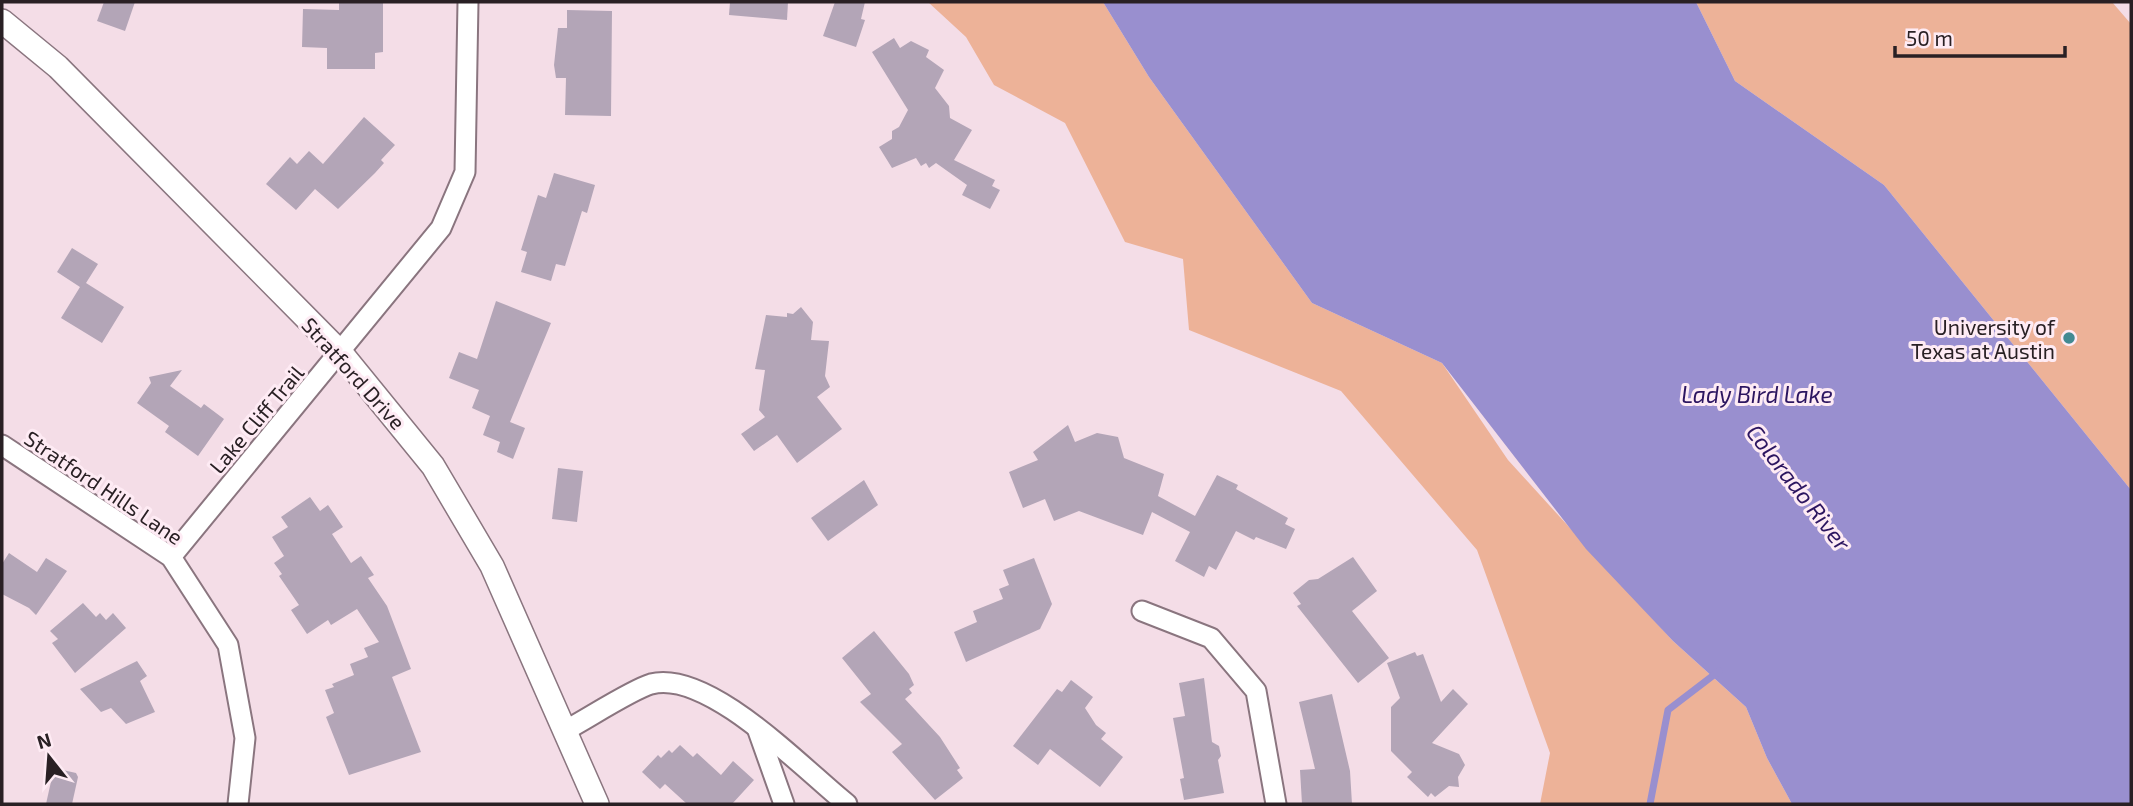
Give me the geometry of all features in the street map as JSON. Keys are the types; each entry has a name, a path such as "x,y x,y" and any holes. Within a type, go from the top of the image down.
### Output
{"street":[{"name":"Lake Cliff Trail","path":"171,557 441,228 465,172 468,2"},
{"name":"Stratford Drive","path":"2,21 58,67 341,353 433,466 492,566 597,804"},
{"name":"Stratford Hills Lane","path":"2,445 171,557 228,645 245,738 238,804"},
{"path":"1142,611 1211,638 1256,691 1276,804"},
{"path":"566,730 651,684 680,683 755,724 846,804"},
{"path":"755,724 784,804"}],"shaded area":[{"path":"928,2 1103,2 1149,77 1312,303 1442,363 1508,460 1673,641 1746,707 1767,758 1792,804 1540,804 1550,753 1477,550 1341,391 1189,330 1183,259 1125,242 1065,123 994,85 966,37"},
{"name":"University of Texas at Austin","path":"1696,2 2112,2 2131,24 2131,490 1884,185 1735,81"}],"water":[{"name":"Lady Bird Lake","path":"1103,2 1696,2 1735,81 1884,185 2131,490 2131,804 1792,804 1767,758 1746,707 1673,641 1586,549 1442,363 1312,303 1149,77"}],"building":[{"path":"104,2 135,2 125,31 97,21"},
{"path":"339,2 383,2 383,52 375,53 375,69 327,69 327,48 302,47 303,9 339,10"},
{"path":"730,2 788,2 787,20 729,15"},
{"path":"835,2 865,2 861,19 865,20 856,47 823,36"},
{"path":"567,10 612,11 611,116 565,115 566,78 556,78 554,65 558,28 567,28"},
{"path":"894,38 900,48 911,41 929,50 926,57 944,70 935,88 949,106 950,118 972,130 954,160 995,180 992,186 1000,190 990,209 962,195 967,185 936,163 929,168 926,163 921,166 916,158 892,168 879,147 892,139 892,131 899,127 908,110 872,52"},
{"path":"364,117 395,145 381,160 384,163 338,209 315,189 296,210 266,184 290,157 297,164 309,151 323,164"},
{"path":"554,173 595,185 587,213 582,211 565,266 556,264 551,281 521,272 527,252 521,250 538,195 546,198"},
{"path":"72,248 98,264 86,283 124,307 102,343 61,318 80,287 57,272"},
{"path":"496,301 551,323 510,422 525,428 513,459 497,452 500,442 483,435 490,416 472,408 479,390 449,378 459,352 477,359"},
{"path":"801,307 813,322 811,340 829,341 825,376 830,387 817,397 842,429 797,463 777,435 754,451 741,434 765,417 759,410 765,370 755,369 766,315 787,317 787,313 793,314"},
{"path":"182,370 170,386 201,408 204,404 224,419 198,456 165,432 169,426 137,403 151,383 149,377"},
{"path":"1068,425 1075,442 1097,433 1118,437 1124,458 1164,474 1158,496 1195,516 1217,475 1238,485 1236,489 1288,518 1285,524 1295,529 1286,549 1256,537 1254,540 1236,531 1216,570 1209,566 1204,577 1175,561 1190,532 1152,512 1143,535 1079,511 1054,521 1045,499 1023,508 1009,472 1038,460 1033,452"},
{"path":"558,468 583,471 577,522 552,519"},
{"path":"864,480 878,505 828,541 811,518"},
{"path":"310,497 320,511 328,505 343,527 332,534 351,563 361,556 374,575 368,578 387,606 411,669 392,677 421,752 349,775 326,717 334,713 325,690 334,687 332,684 354,675 350,664 368,657 364,648 379,642 357,609 331,625 328,620 307,634 291,610 299,605 279,576 282,574 274,563 284,556 272,537 288,527 281,517"},
{"path":"9,553 37,572 46,558 67,571 36,615 29,608 2,594 2,564"},
{"path":"1353,557 1377,591 1352,611 1389,658 1358,683 1297,606 1301,604 1293,593 1309,580 1318,579"},
{"path":"1034,558 1052,604 1040,629 966,662 954,632 977,622 973,611 1003,599 999,589 1009,585 1003,570"},
{"path":"83,603 96,617 100,613 106,620 113,613 126,628 75,673 52,643 58,639 50,631"},
{"path":"874,631 909,674 914,685 909,689 912,693 905,699 940,737 960,768 957,770 963,778 935,800 892,752 902,744 860,702 871,694 842,658"},
{"path":"1415,652 1417,656 1423,654 1441,702 1453,689 1468,704 1432,743 1459,754 1465,765 1458,777 1459,787 1449,786 1435,797 1431,793 1428,797 1407,777 1412,772 1391,751 1391,707 1400,698 1387,663"},
{"path":"137,661 147,676 140,681 155,712 126,724 111,708 101,712 80,689"},
{"path":"1204,678 1212,742 1219,746 1221,756 1218,760 1224,793 1184,800 1180,779 1184,778 1173,718 1185,716 1179,683"},
{"path":"1071,680 1093,697 1085,708 1096,725 1106,733 1101,739 1123,757 1100,787 1050,749 1038,765 1013,746 1057,689 1062,692"},
{"path":"1332,694 1350,771 1352,804 1302,804 1300,770 1315,769 1299,702"},
{"path":"680,745 693,757 697,753 721,775 733,761 754,780 732,804 687,804 665,784 660,789 642,772 658,755 661,758 669,750 672,753"},
{"path":"54,768 76,773 78,777 72,804 46,804"}],"waterway":[{"path":"1650,804 1668,710 1719,671"}],"place":[{"name":"University of Texas at Austin","path":"2069,338"}],"water label":[{"name":"Colorado River","path":"1799,487"}]}
